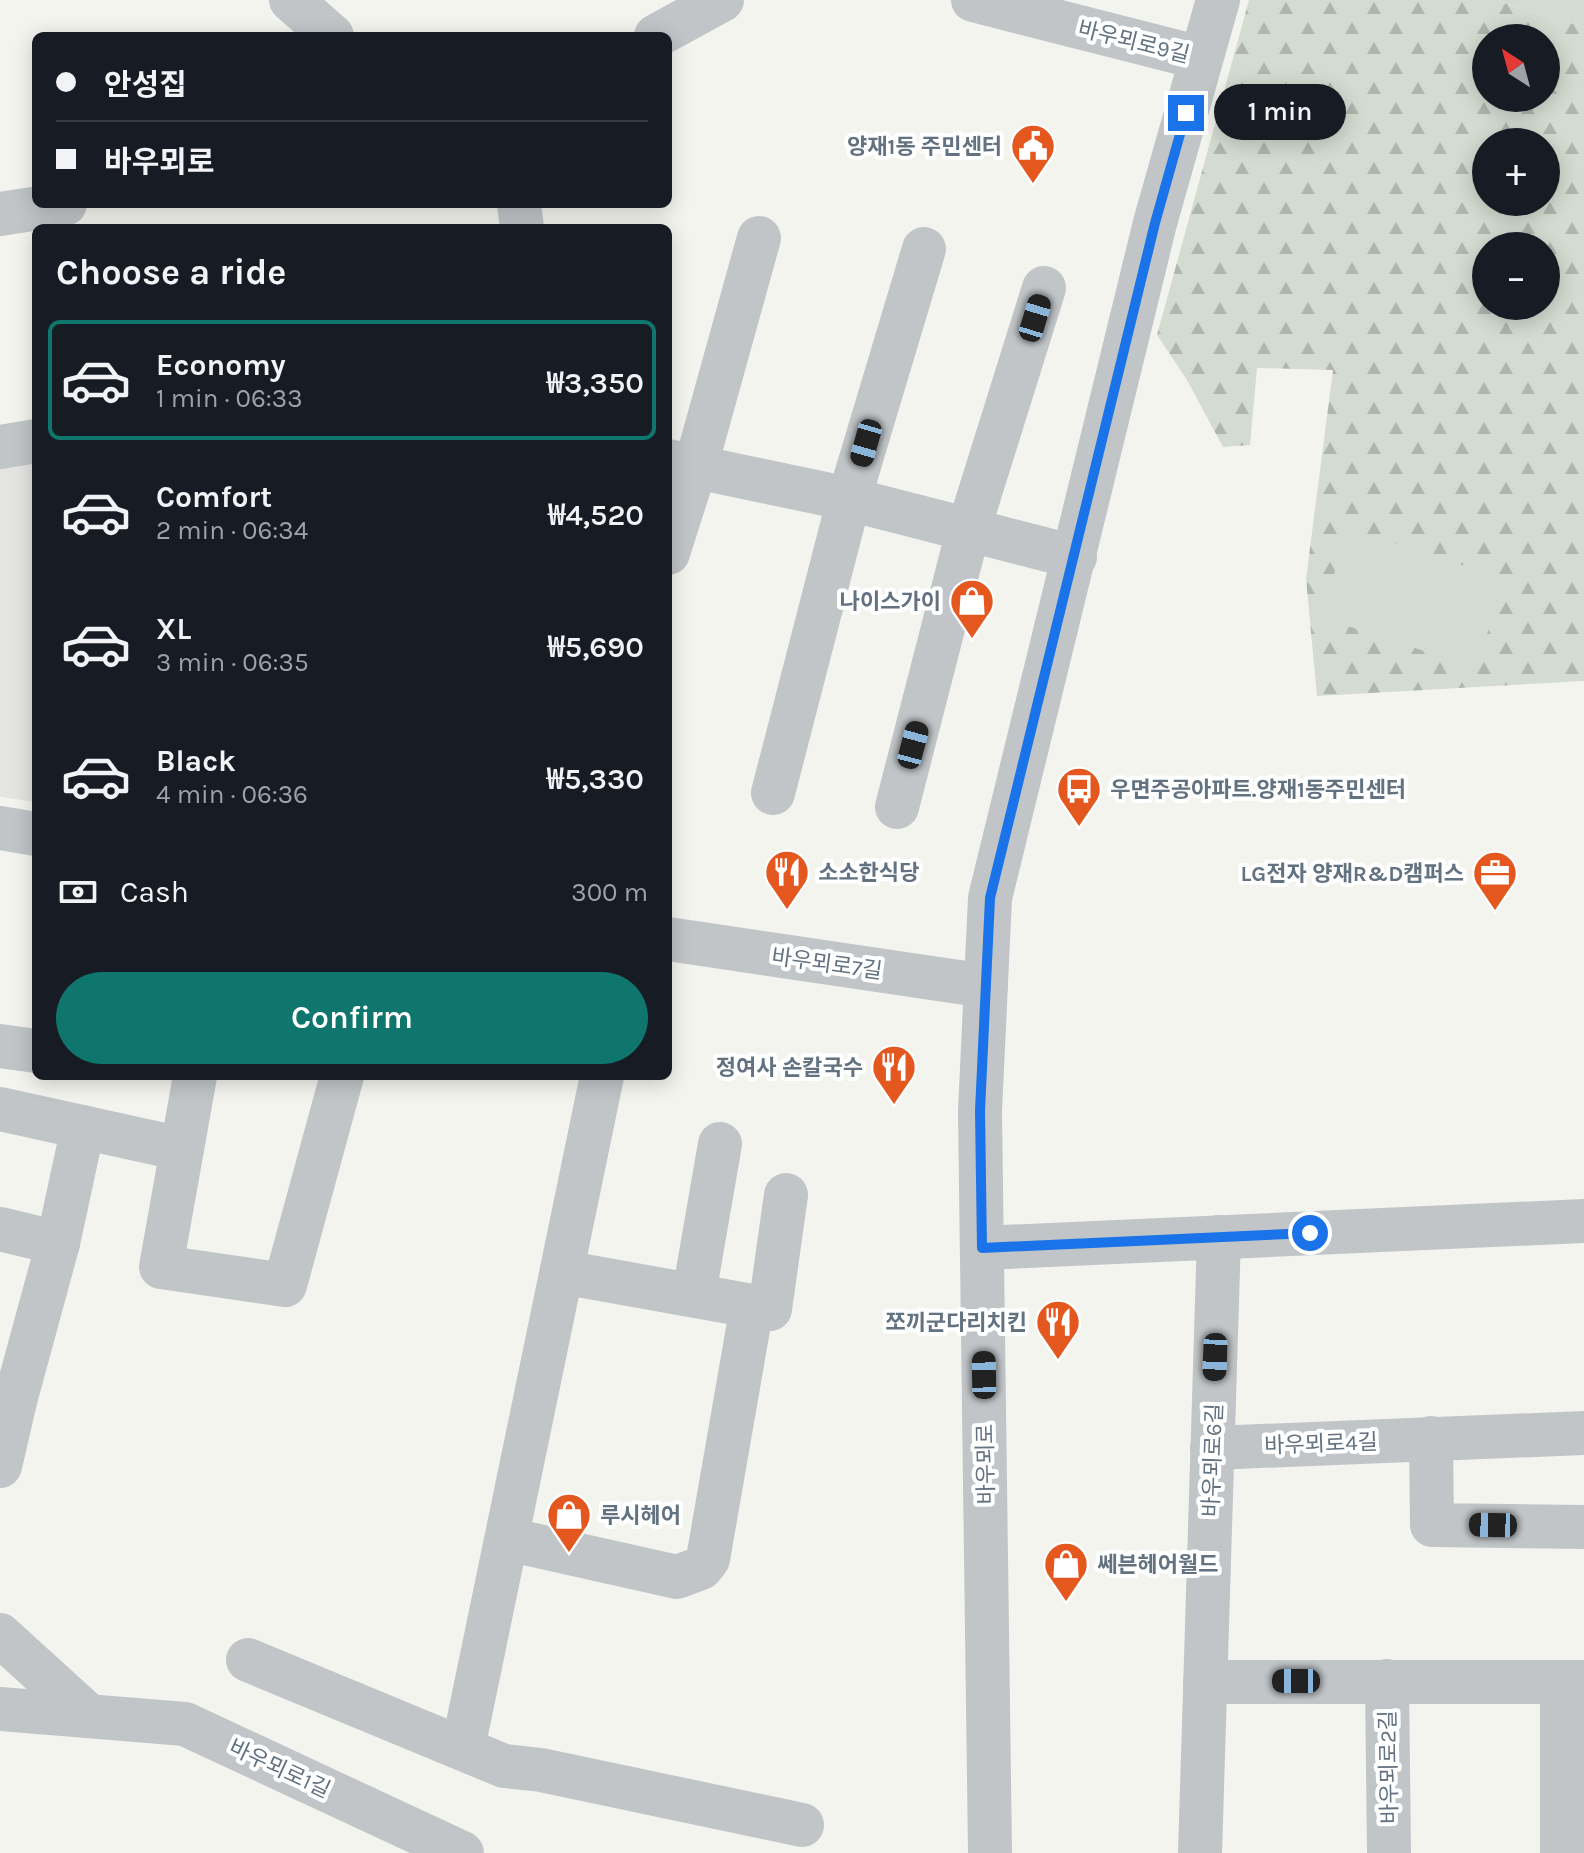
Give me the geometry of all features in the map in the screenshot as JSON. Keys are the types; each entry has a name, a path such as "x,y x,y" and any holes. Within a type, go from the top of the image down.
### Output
{"street":[{"path":"291,0 327,32"},
{"path":"654,23 722,0"},
{"name":"바우뫼로9길","path":"973,0 1201,58"},
{"name":"바우뫼로","path":"990,1853 980,1111 990,898 1155,223 1218,0"},
{"path":"0,214 39,208"},
{"path":"672,527 682,463 759,238"},
{"path":"773,793 849,499 924,249"},
{"path":"897,807 968,531 1044,288"},
{"path":"0,447 32,442"},
{"path":"682,463 849,499 1075,557"},
{"path":"0,828 32,833"},
{"name":"바우뫼로7길","path":"672,940 986,986"},
{"path":"0,1046 32,1050"},
{"path":"194,1080 161,1267 285,1285 341,1080"},
{"path":"463,1748 601,1080"},
{"path":"0,1109 182,1149"},
{"path":"0,1466 8,1398 58,1243 83,1127"},
{"path":"694,1294 720,1144"},
{"path":"562,1272 770,1309 786,1195"},
{"path":"982,1248 1584,1221"},
{"path":"0,1229 58,1243"},
{"name":"바우뫼로6길","path":"1200,1853 1219,1237"},
{"path":"507,1539 677,1577 701,1568 708,1559 752,1306"},
{"name":"바우뫼로4길","path":"1212,1448 1584,1433"},
{"path":"1431,1438 1432,1525 1584,1527"},
{"path":"0,1635 89,1716"},
{"path":"248,1660 504,1766 541,1770 802,1825"},
{"name":"바우뫼로2길","path":"1387,1681 1389,1853"},
{"path":"1205,1682 1573,1682 1562,1853"},
{"name":"바우뫼로1길","path":"0,1709 185,1724 462,1853"}],"shaded area":[{"path":"32,456 32,801 0,797 0,460"}],"green space":[{"path":"1249,0 1494,0 1584,27 1584,681 1317,696 1306,579 1333,370 1257,368 1250,445 1223,447 1187,380 1157,335"},
{"path":"1494,0 1584,0 1584,27"},
{"path":"1349,528 1505,579 1476,668 1320,617"}],"place":[{"name":"양재1동 주민센터","path":"1033,185"},
{"name":"나이스가이","path":"972,640"},
{"name":"우면주공아파트.양재1동주민센터","path":"1079,828"},
{"name":"소소한식당","path":"787,911"},
{"name":"LG전자 양재R&D캠퍼스","path":"1495,912"},
{"name":"정여사 손칼국수","path":"894,1106"},
{"name":"쪼끼군다리치킨","path":"1058,1361"},
{"name":"루시헤어","path":"569,1554"},
{"name":"쎄븐헤어월드","path":"1066,1603"}],"route":[{"path":"1186,113 1155,223 990,898 980,1111 982,1248 1310,1233"}]}
